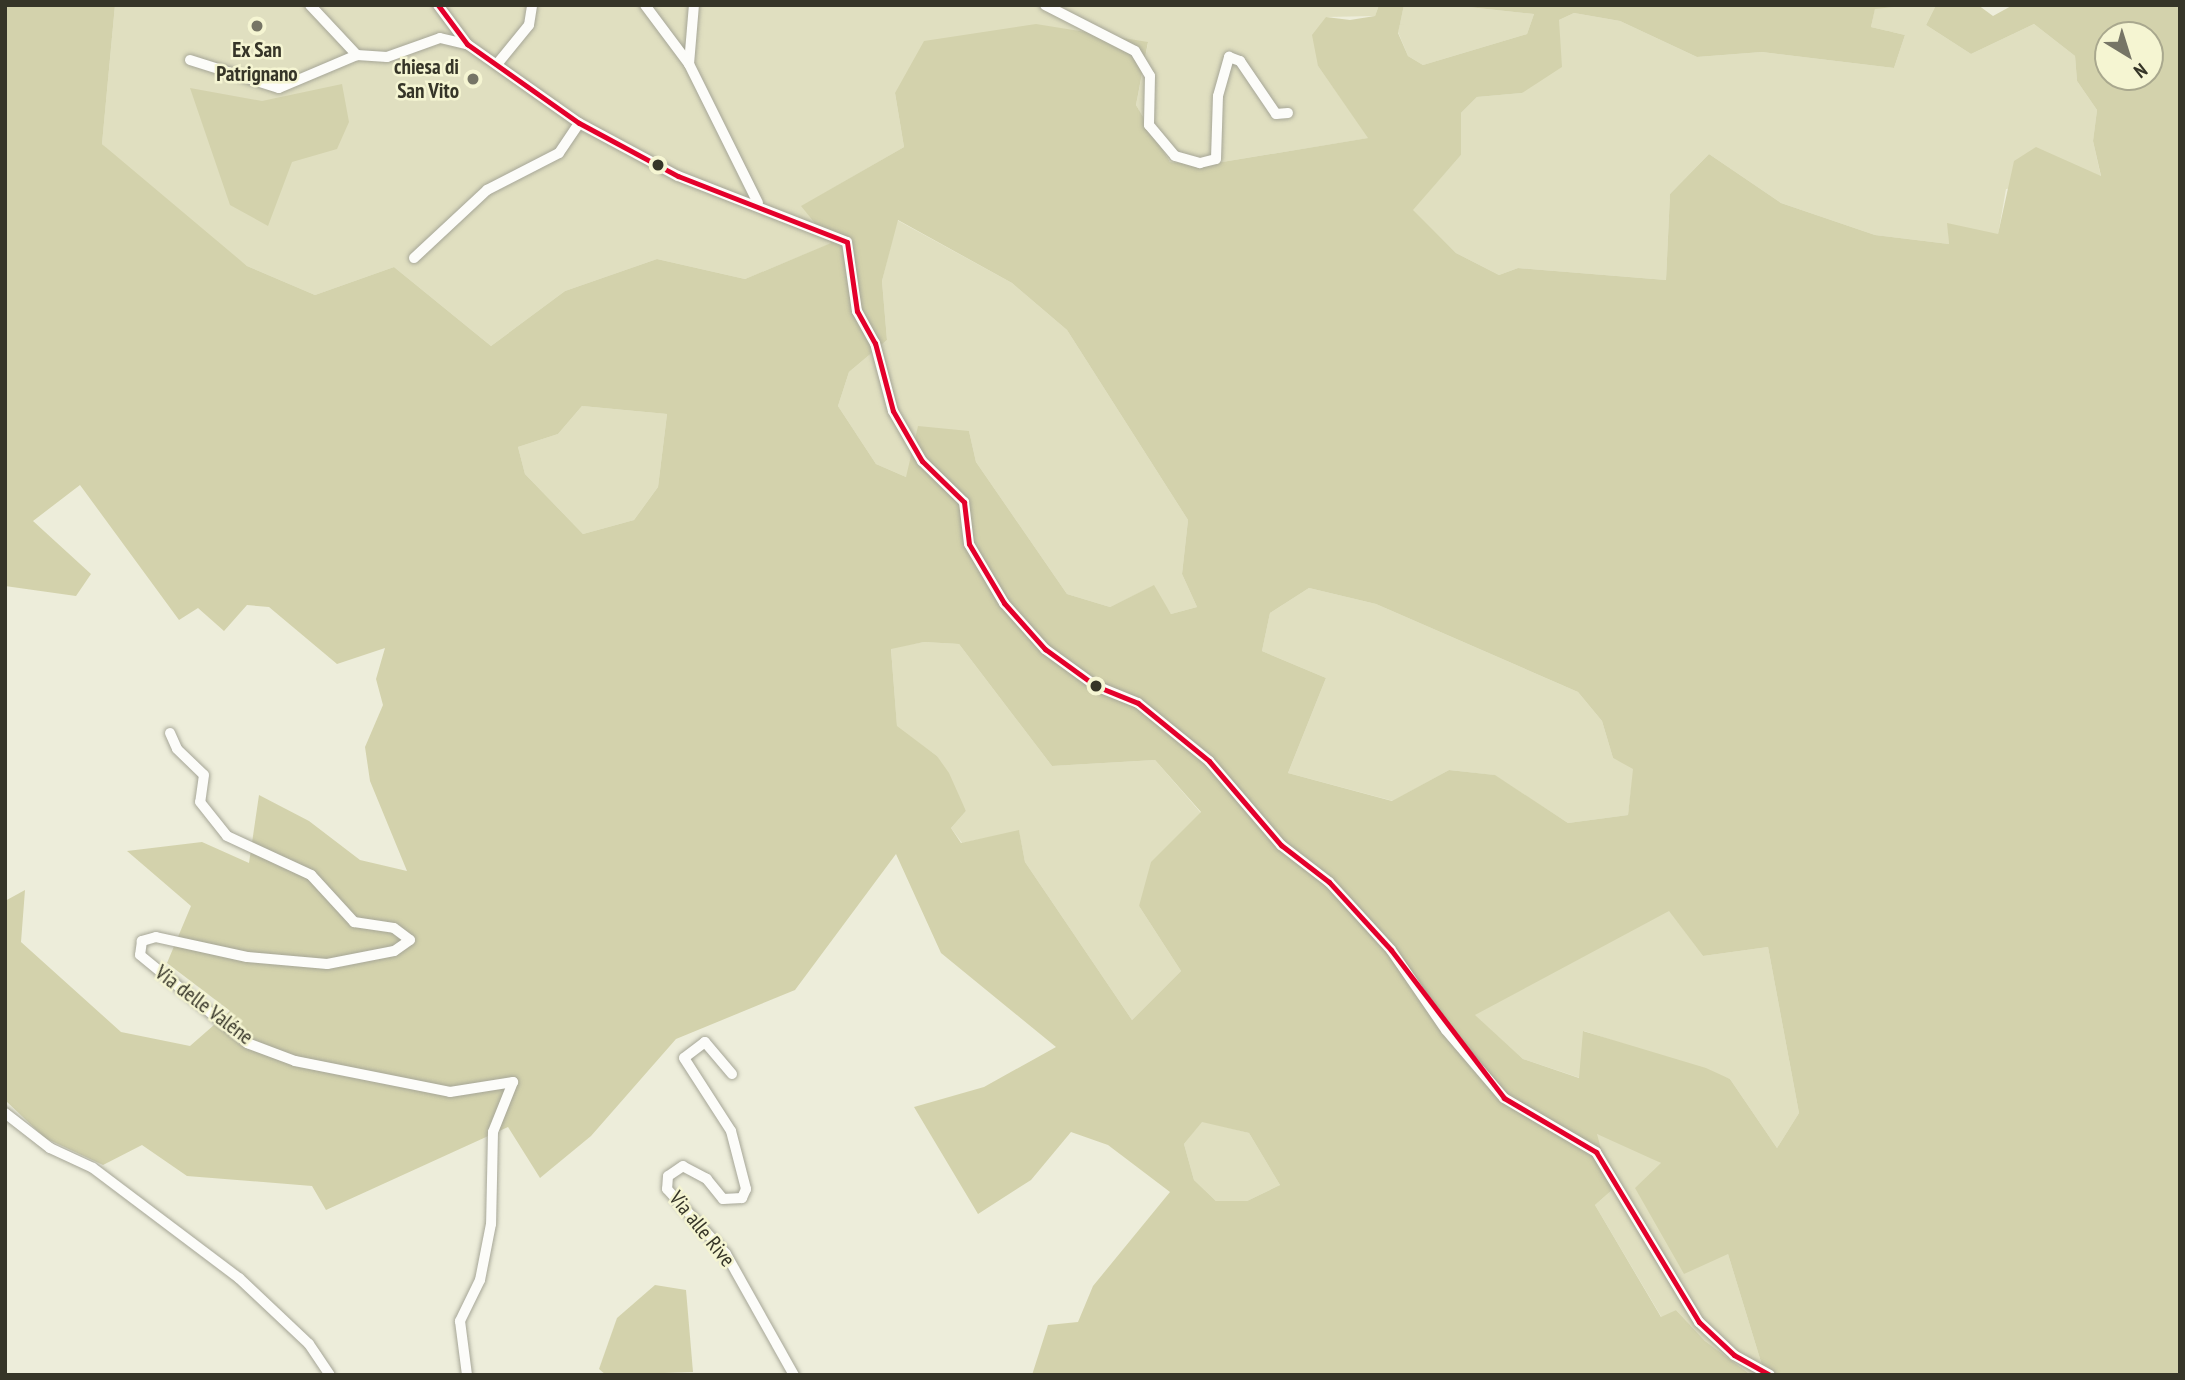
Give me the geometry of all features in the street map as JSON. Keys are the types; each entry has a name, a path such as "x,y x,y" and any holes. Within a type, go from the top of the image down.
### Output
{"street":[{"path":"310,5 357,55"},
{"path":"438,5 467,44"},
{"path":"498,63 529,25 532,5"},
{"path":"645,5 689,64 758,203"},
{"path":"689,64 694,5"},
{"path":"1045,5 1135,51 1150,76 1149,125 1175,156 1200,163 1216,159 1217,96 1228,57 1240,61 1276,114 1288,113"},
{"path":"190,60 279,88 357,55 387,57 440,38 467,44 498,63 579,124 678,176 773,208 847,242 858,312 875,343 893,411 922,461 964,502 969,544 1004,603 1045,649 1096,686 1138,703 1209,761 1281,845 1329,882 1350,909 1391,950 1446,1030 1504,1098 1596,1152 1699,1322 1734,1355 1770,1375"},
{"path":"414,258 487,190 559,153 579,124"},
{"name":"Via delle Valéne","path":"170,733 177,749 204,775 200,802 226,836 311,875 354,922 394,928 410,940 394,951 327,964 156,937 142,941 140,955 247,1043 295,1061 450,1092 513,1082 493,1132 491,1224 480,1280 460,1321 467,1375"},
{"name":"Via alle Rive","path":"732,1074 705,1042 684,1058 731,1131 746,1189 742,1198 723,1199 707,1179 683,1166 668,1176 667,1189 726,1254 794,1375"},
{"path":"5,1113 50,1148 93,1168 239,1278 309,1344 330,1375"}],"green space":[{"path":"5,5 115,5 102,144 247,266 315,295 394,267 491,346 565,291 657,259 745,279 831,243 801,206 904,147 895,93 924,41 1036,24 1148,42 1136,105 1170,162 1204,165 1368,138 1318,66 1312,35 1326,17 1350,20 1375,16 1379,5 1404,5 1398,33 1408,56 1423,65 1527,34 1534,14 1450,5 1913,5 1875,9 1871,27 1905,35 1894,68 1762,52 1697,57 1620,21 1574,13 1559,20 1562,67 1522,93 1477,97 1461,113 1461,155 1413,210 1456,253 1499,275 1518,268 1666,280 1670,194 1709,154 1781,203 1875,235 1949,244 1947,223 1998,234 2014,161 2036,147 2101,176 2093,141 2097,110 2077,81 2075,56 2034,24 1971,54 1926,25 1936,5 1978,5 1993,16 2013,5 2180,5 2180,1375 1765,1375 1728,1254 1684,1274 1635,1188 1661,1163 1597,1134 1612,1190 1595,1205 1661,1317 1676,1310 1705,1341 1751,1375 1032,1375 1048,1325 1078,1322 1093,1286 1170,1192 1108,1145 1071,1132 1031,1180 978,1214 914,1107 984,1087 1056,1047 941,953 896,854 795,990 676,1039 591,1136 540,1178 508,1127 326,1210 312,1186 187,1176 142,1145 103,1165 45,1138 5,1100 5,901 25,890 21,942 121,1032 190,1046 230,1011 167,963 191,906 127,851 202,842 249,863 259,795 309,821 360,860 407,871 370,781 365,747 383,705 376,679 385,648 337,664 269,607 247,605 224,631 198,608 179,620 80,485 33,521 91,574 76,596 5,586","holes":["898,220 1012,283 1067,330 1188,520 1182,574 1197,607 1171,614 1154,585 1110,607 1067,594 976,462 969,431 918,426 906,477 876,464 838,406 849,372 887,340 882,281","582,406 667,414 658,487 634,520 583,534 525,474 518,447 558,434","1309,588 1376,604 1578,692 1602,721 1613,758 1633,769 1628,815 1568,823 1495,775 1449,770 1392,801 1288,773 1326,678 1262,651 1270,613","924,642 959,644 1052,766 1155,760 1201,812 1151,862 1139,906 1181,971 1132,1020 1025,862 1019,830 961,843 951,828 966,811 949,773 937,756 897,726 891,649","1669,911 1703,956 1768,947 1799,1113 1777,1148 1730,1079 1706,1068 1583,1031 1579,1078 1523,1059 1475,1015","1202,1122 1249,1133 1280,1185 1247,1201 1216,1201 1194,1180 1184,1144"]},
{"path":"115,5 1379,5 1375,16 1326,17 1318,66 1369,138 1204,165 1170,162 1136,105 1148,43 895,93 904,147 802,206 832,243 745,279 657,259 565,291 491,346 394,267 315,295 247,266 168,206 102,144"},
{"path":"1404,5 1450,5 1534,14 1527,34 1423,65 1408,56 1398,32"},
{"path":"1936,5 1926,25 1971,54 2034,24 2075,56 2077,81 2097,110 2093,141 2101,177 2006,189 1998,235 1948,224 1949,244 1875,235 1781,203 1709,154 1670,194 1666,280 1518,268 1499,275 1456,253 1412,210 1461,155 1461,113 1477,97 1522,93 1559,41 1559,20 1574,13 1620,21 1697,57 1762,52 1894,68 1905,35 1871,27 1875,8"},
{"path":"342,84 349,122 337,149 292,162 268,226 230,205 190,88 262,101"},
{"path":"897,220 1012,283 1067,330 1188,520 1182,574 1197,607 1171,614 1153,586 1110,607 1067,594 976,462 969,431 906,477 876,464 838,406 849,372 887,340 882,281"},
{"path":"582,406 667,414 658,487 634,520 583,534 525,474 518,447 558,434"},
{"path":"1309,588 1376,604 1578,692 1602,721 1613,758 1634,768 1628,815 1568,823 1494,775 1449,770 1393,801 1288,773 1326,678 1262,651 1270,613"},
{"path":"924,642 959,644 1052,766 1155,760 1201,813 1139,906 1181,971 1132,1020 1025,862 1019,831 962,843 951,828 966,811 937,756 897,727 891,648"},
{"path":"1669,910 1703,956 1768,947 1799,1113 1777,1148 1730,1079 1584,1031 1580,1078 1523,1059 1474,1015"},
{"path":"1202,1121 1249,1133 1280,1185 1247,1201 1216,1201 1194,1180 1184,1144"},
{"path":"1596,1134 1613,1136 1661,1163 1728,1254 1765,1375 1751,1375 1705,1341 1676,1310 1662,1318 1595,1205 1612,1190"},
{"path":"655,1285 686,1290 693,1372 606,1375 599,1369 617,1318"}],"transit line":[{"path":"438,5 467,44 579,123 678,176 847,242 857,311 875,343 893,411 922,461 964,502 969,544 1004,603 1045,649 1096,686 1138,703 1209,761 1281,845 1329,882 1391,950 1504,1098 1596,1152 1699,1322 1734,1355 1770,1375"}],"place":[{"name":"Ex San Patrignano","path":"257,26"},
{"name":"chiesa di San Vito","path":"473,79"}]}
